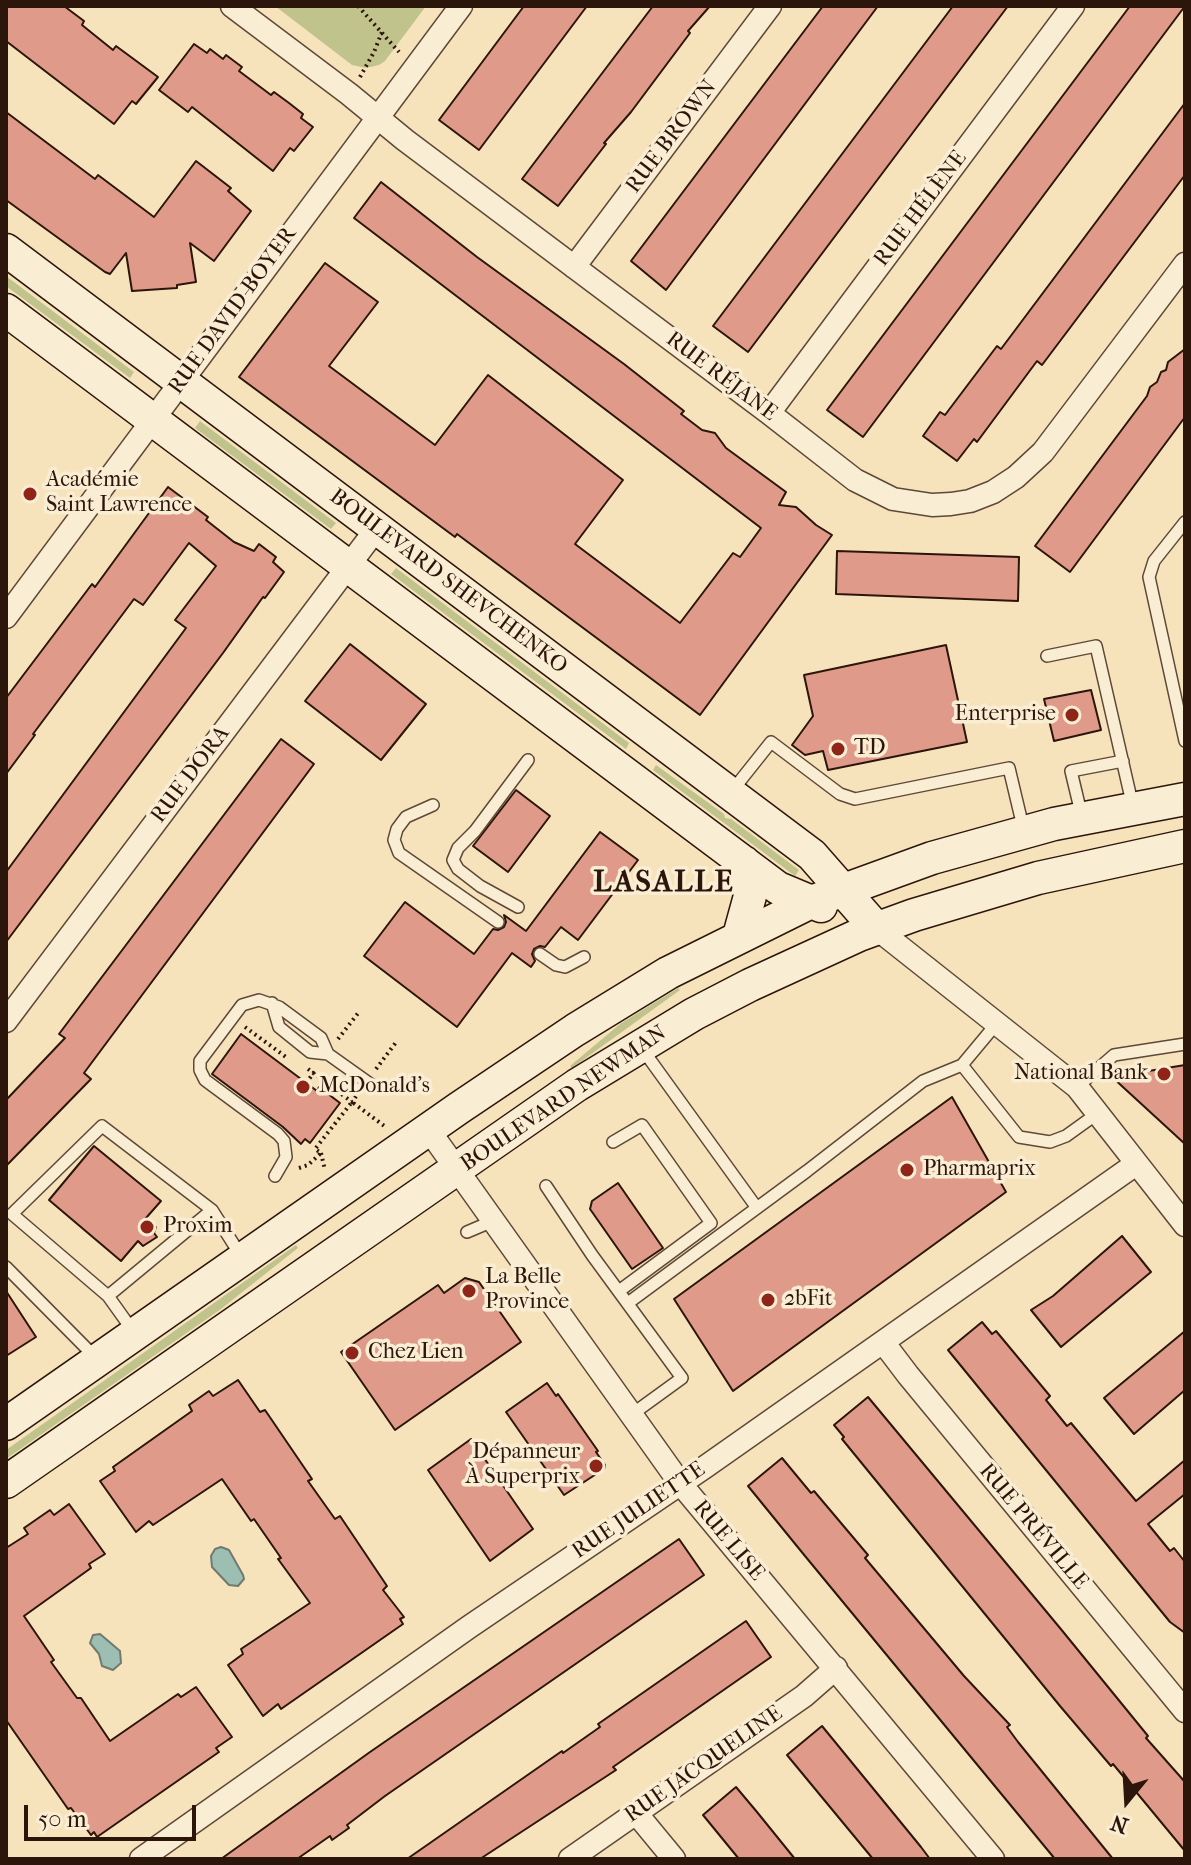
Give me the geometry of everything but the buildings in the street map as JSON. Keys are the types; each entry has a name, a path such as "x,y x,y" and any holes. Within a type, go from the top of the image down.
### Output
{"main road":[{"name":"BOULEVARD SHEVCHENKO","path":"6,250 812,855 876,928"},
{"name":"BOULEVARD SHEVCHENKO","path":"6,310 778,888 876,928"},
{"path":"8,1419 135,1335 428,1129 668,973 811,902 932,858 1025,831 1185,799"},
{"name":"BOULEVARD NEWMAN","path":"6,1482 577,1085 750,985 876,928 1001,888 1185,846"},
{"path":"739,936 750,896 744,862"}],"street":[{"name":"RUE RÉJANE","path":"232,6 349,94 417,150 855,480 893,499 932,505 970,501 993,492 1016,477 1043,452 1185,264"},
{"name":"RUE DAVID-BOYER","path":"6,617 461,6"},
{"name":"RUE BROWN","path":"574,267 770,6"},
{"name":"RUE HÉLÈNE","path":"769,413 1073,6"},
{"name":"RUE DORA","path":"6,1021 377,528"},
{"name":"BOULEVARD SHEVCHENKO","path":"876,928 1077,1087 1185,1225"},
{"name":"RUE LISE","path":"428,1129 680,1483 993,1859"},
{"name":"RUE JULIETTE","path":"141,1859 1136,1164"},
{"name":"RUE PRÉVILLE","path":"883,1342 1185,1711"},
{"name":"RUE JACQUELINE","path":"570,1859 804,1696 836,1668"},
{"path":"636,1813 674,1859"}],"lane":[{"path":"1185,522 1154,561 1149,577 1185,741"},
{"path":"1047,656 1096,646 1134,808"},
{"path":"730,793 771,742 840,794 855,799 1009,768 1025,831"},
{"path":"518,907 480,886 458,869 453,860 458,848 475,831 528,760"},
{"path":"1082,818 1071,771 1123,761"},
{"path":"433,805 406,817 397,829 394,840 399,853 498,922"},
{"path":"540,954 565,967 584,957"},
{"path":"275,1176 286,1157 286,1147 281,1137 205,1080 199,1065 242,1005 259,1000 272,1003 321,1038 328,1054"},
{"path":"272,1003 277,1025 310,1052 328,1054 373,1086 408,1087"},
{"path":"628,1303 923,1081 962,1065 998,1023"},
{"path":"1077,1087 1114,1055 1185,1044"},
{"path":"640,1046 757,1208"},
{"path":"962,1065 1019,1137 1050,1142 1066,1136 1099,1113"},
{"path":"613,1142 642,1125 711,1223 619,1291"},
{"path":"135,1335 108,1296 9,1218 102,1126 212,1210 243,1260"},
{"path":"546,1186 682,1378 631,1415"},
{"path":"108,1296 212,1210"},
{"path":"467,1232 493,1221"},
{"path":"6,1267 98,1360"}],"path":[{"path":"358,6 413,69"},
{"path":"349,94 368,65 382,32"},
{"path":"339,1038 359,1012"},
{"path":"376,1069 397,1041"},
{"path":"306,1083 313,1073"},
{"path":"326,1177 321,1153 315,1149 357,1095"},
{"path":"352,1102 393,1132"},
{"path":"294,1169 308,1165 321,1153"}],"green space":[{"path":"275,6 426,6 385,61 366,68 352,65"},
{"path":"6,276 134,372 130,378 6,286"},
{"path":"200,421 336,523 331,529 195,428"},
{"path":"396,568 629,743 626,749 391,574"},
{"path":"656,765 799,870 795,876 653,770"},
{"path":"678,988 680,990 572,1068 570,1066 620,1024"},
{"path":"296,1245 298,1248 221,1309 6,1459 6,1450"}],"water":[{"path":"221,1547 229,1550 243,1575 244,1579 238,1586 229,1585 212,1567 211,1556 215,1549"},
{"path":"100,1634 120,1651 121,1663 113,1670 102,1666 99,1654 90,1643 93,1635"}],"place":[{"name":"Académie Saint Lawrence","path":"30,494"},
{"name":"Enterprise","path":"1072,715"},
{"name":"TD","path":"838,749"},
{"name":"National Bank","path":"1164,1074"},
{"name":"McDonald's","path":"303,1087"},
{"name":"Pharmaprix","path":"907,1170"},
{"name":"Proxim","path":"147,1227"},
{"name":"La Belle Province","path":"469,1291"},
{"name":"2bFit","path":"768,1300"},
{"name":"Chez Lien","path":"352,1353"},
{"name":"Dépanneur À Superprix","path":"596,1466"}],"district":[{"name":"LASALLE","path":"664,884"}]}
